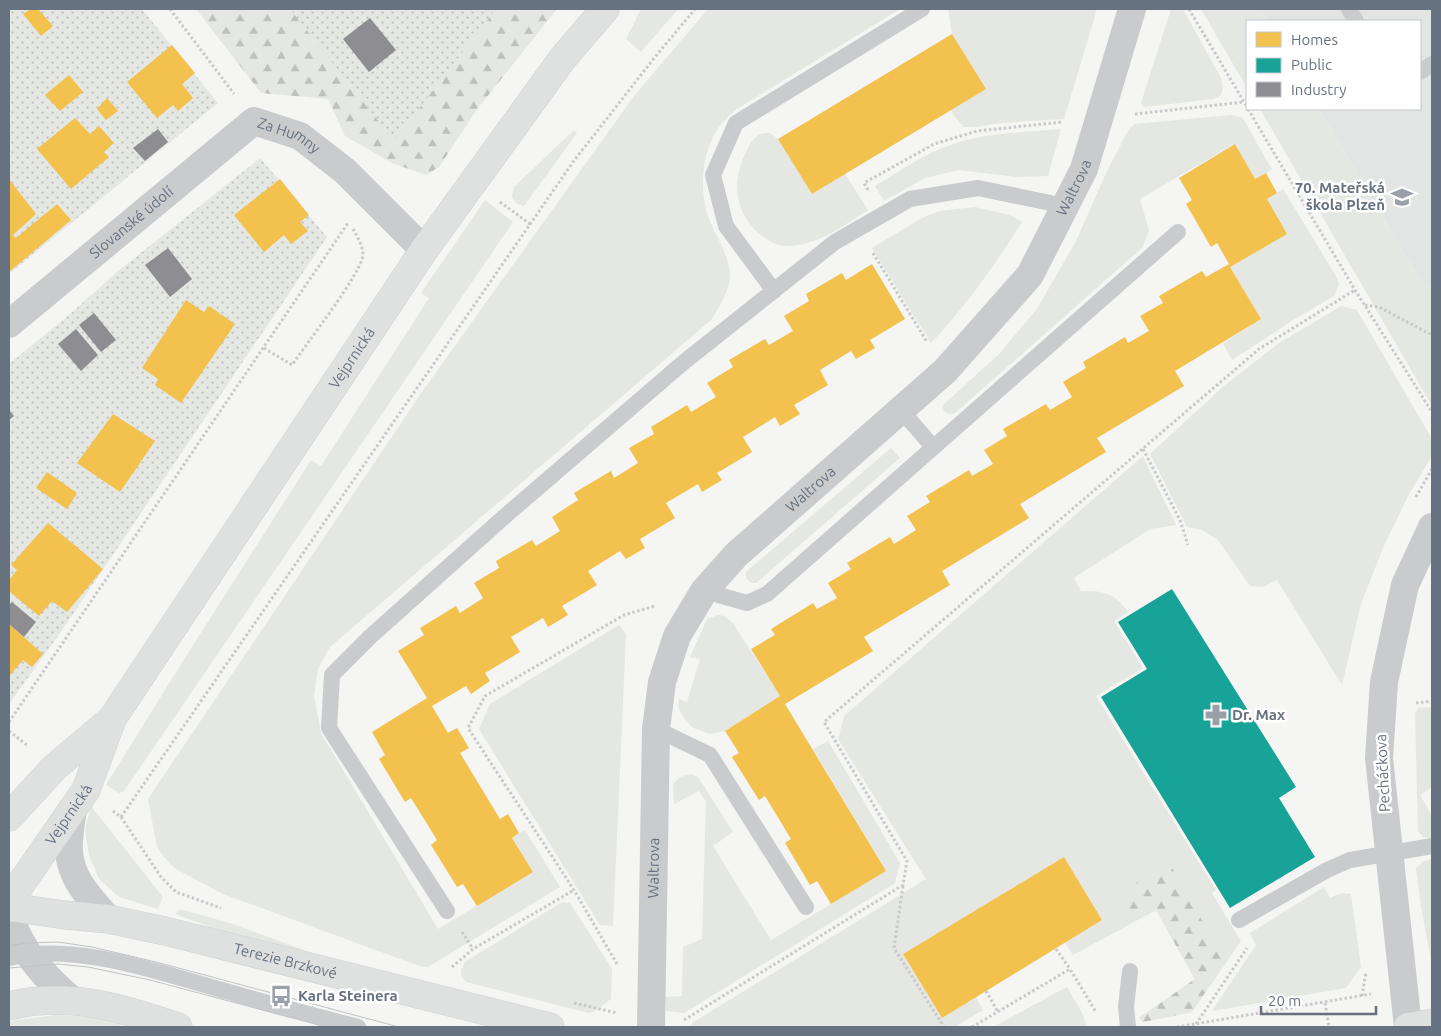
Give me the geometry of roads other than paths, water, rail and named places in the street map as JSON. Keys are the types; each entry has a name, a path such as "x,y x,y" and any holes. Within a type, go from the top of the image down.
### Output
{"main road":[{"name":"Vejprnická","path":"9,901 79,799 112,719 424,250 576,42 605,9"},
{"name":"Vejprnická","path":"9,817 55,766 112,719"},
{"name":"Terezie Brzkové","path":"9,907 65,916 108,919 165,931 550,1027"},
{"path":"9,1006 29,1001 72,1000 119,1008 178,1027"},
{"path":"1408,1027 1432,1023"}],"street":[{"name":"Waltrova","path":"652,1024 656,729 662,682 677,636 704,591 736,555 945,371 1030,275 1084,169 1132,9"},
{"name":"Za Humny","path":"254,121 300,136 345,171 424,250"},
{"name":"Slovanské údolí","path":"9,324 254,121"},
{"name":"Pecháčkova","path":"1408,1027 1379,758 1384,682 1405,585 1432,527"},
{"path":"79,799 70,836 71,863 82,887 108,919"},
{"path":"9,916 16,934 19,956 72,1000"}],"lane":[{"path":"774,290 726,226 713,175 736,123 922,9"},
{"path":"1349,9 1355,20"},
{"path":"1421,71 1432,64"},
{"path":"447,911 329,728 332,675 371,636 504,517 684,362 835,242 910,199 978,188 1065,206"},
{"path":"704,591 747,603 767,594 1178,232"},
{"path":"902,410 933,447"},
{"path":"656,729 710,756 806,907"},
{"path":"1239,920 1327,870 1350,860 1432,846"},
{"path":"19,956 69,955 107,960 358,1027"},
{"path":"1128,1027 1126,1007 1130,971"}],"tram line":[{"path":"9,946 26,943 58,942 92,947 156,962 399,1027"},
{"path":"9,968 58,964 88,967 150,980 326,1027"}],"place":[{"name":"70. Mateřská škola Plzeň","path":"1402,197"},
{"name":"Dr. Max","path":"1216,715"},
{"name":"Karla Steinera","path":"281,996"}]}
